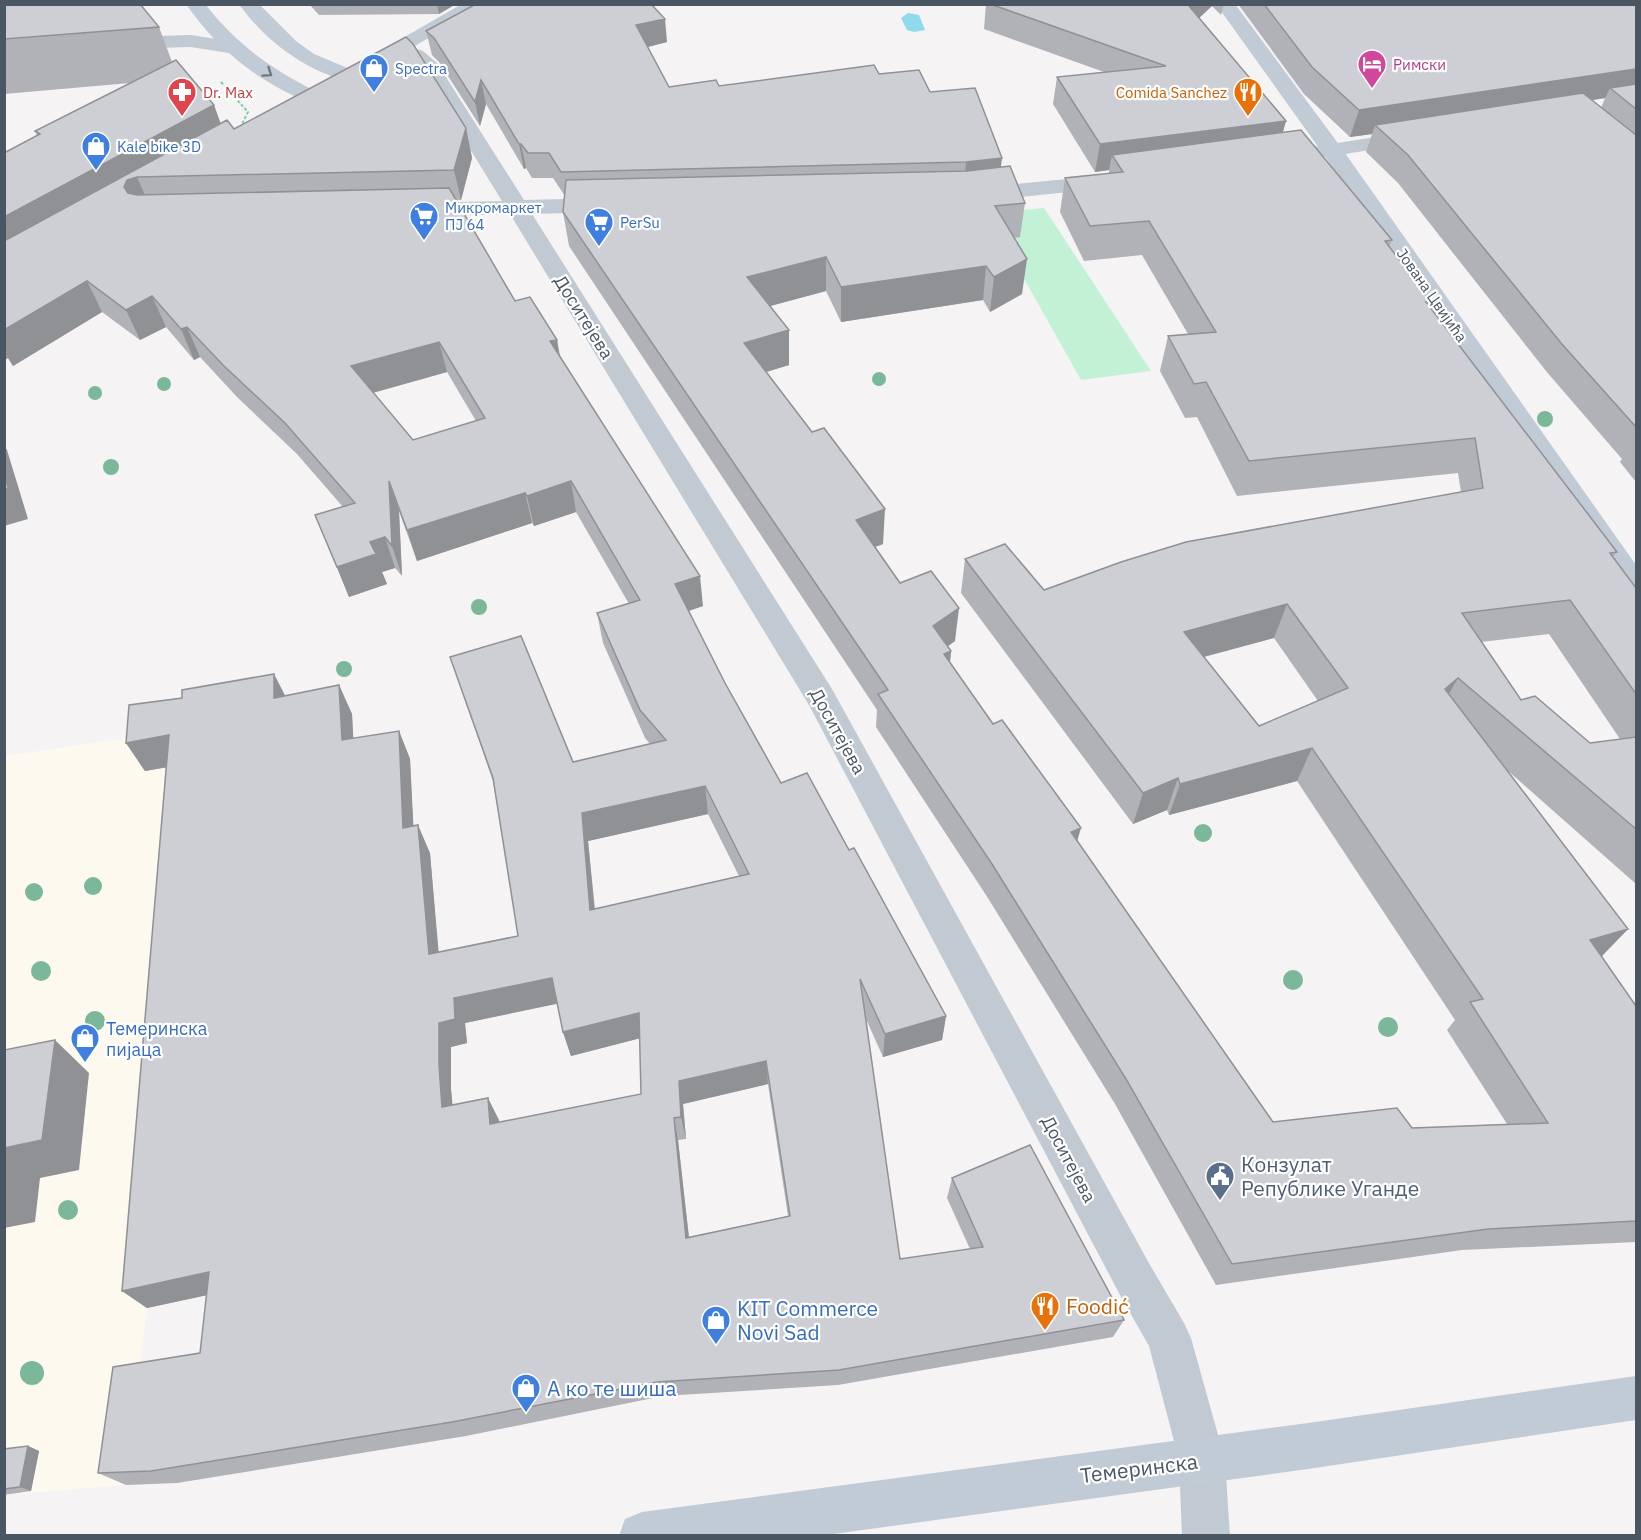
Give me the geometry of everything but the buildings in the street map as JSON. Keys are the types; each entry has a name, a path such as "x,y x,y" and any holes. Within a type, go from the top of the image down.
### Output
{"street":[{"path":"248,4 303,56 350,76"},
{"path":"286,112 476,4"},
{"name":"Јована Цвијића","path":"1225,4 1332,151 1636,587"},
{"path":"197,7 223,38 235,48 273,76 313,97"},
{"path":"150,41 185,29 193,21 197,7"},
{"path":"105,44 191,41 235,48"},
{"name":"Доситејева","path":"397,49 416,56 430,67 821,698 1135,1280 1169,1338 1202,1460 1206,1536"},
{"path":"1258,162 1436,134"},
{"path":"952,196 1128,179"},
{"path":"399,210 624,204"},
{"name":"Темеринска","path":"642,1536 1636,1398"}],"shaded area":[{"name":"Темеринска пијаца","path":"192,728 147,1308 126,1485 5,1495 5,756"}],"green space":[{"path":"1044,208 1151,371 1081,380 987,213"}],"water":[{"path":"908,13 919,15 925,30 914,32 907,30 901,18"}],"place":[{"name":"Римски","path":"1372,90"},
{"name":"Spectra","path":"374,94"},
{"name":"Dr. Max","path":"182,118"},
{"name":"Comida Sanchez","path":"1248,118"},
{"name":"Kale bike 3D","path":"96,172"},
{"name":"Микромаркет ПЈ 64","path":"424,242"},
{"name":"PerSu","path":"599,248"},
{"name":"Темеринска пијаца","path":"85,1064"},
{"name":"Конзулат Републике Уганде","path":"1220,1202"},
{"name":"Foodić","path":"1045,1332"},
{"name":"KIT Commerce Novi Sad","path":"716,1346"},
{"name":"А ко те шиша","path":"526,1414"}]}
